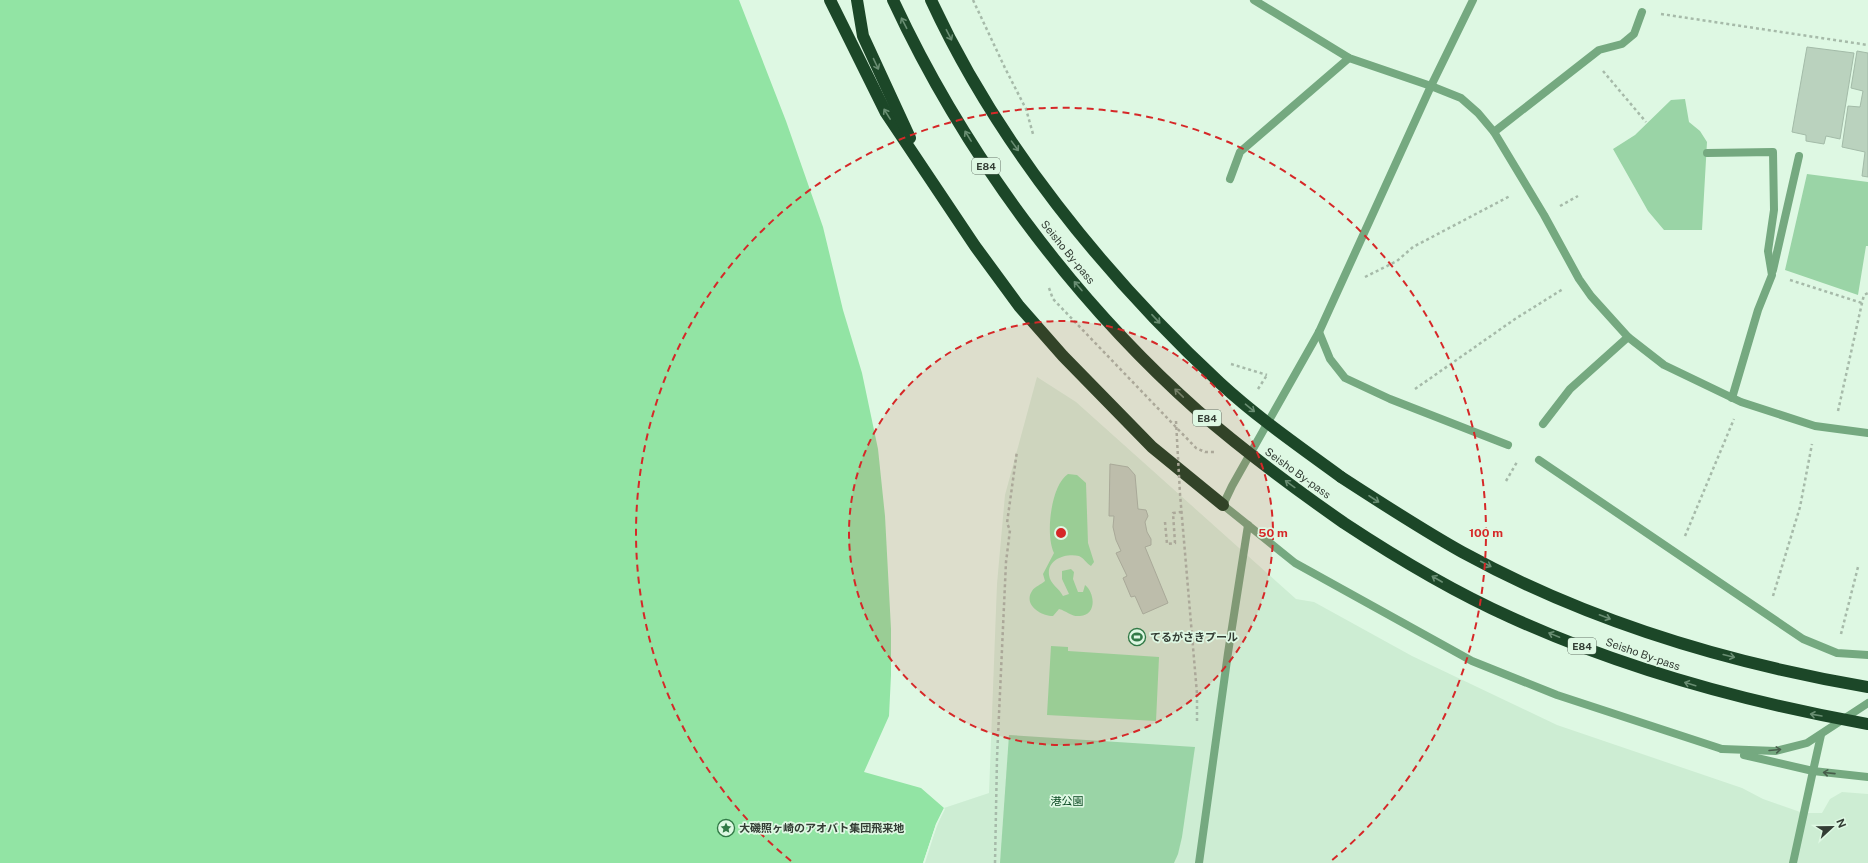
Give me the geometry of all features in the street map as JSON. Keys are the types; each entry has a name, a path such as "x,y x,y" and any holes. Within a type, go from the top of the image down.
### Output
{"highway":[{"path":"830,0 886,113 975,246 1019,306 1058,351 1152,447 1223,505"},
{"path":"857,0 863,36 924,170"},
{"name":"Seisho By-pass","path":"893,0 927,67 982,160 1060,265 1103,315 1148,363 1198,411 1262,464 1381,547 1448,586 1510,617 1627,664 1714,691 1804,713 1868,724"},
{"name":"Seisho By-pass","path":"931,0 970,74 1010,139 1086,241 1173,338 1221,384 1290,440 1341,477 1401,516 1463,552 1524,583 1579,607 1641,630 1723,655 1813,678 1868,687"}],"street":[{"path":"1254,0 1349,58 1431,86 1461,98 1478,113 1494,132 1544,215 1579,279 1591,296 1628,337 1664,365 1741,402 1815,426 1834,427 1868,433"},
{"path":"1473,0 1431,86 1319,332 1232,486 1223,505 1295,563 1368,605 1472,661 1557,695 1722,749 1813,771 1868,777"},
{"path":"1494,132 1599,50 1622,44 1634,34 1642,12"},
{"path":"1230,179 1240,152 1349,58"},
{"path":"1706,153 1773,152 1774,210 1768,251 1772,275"},
{"path":"1732,398 1758,310 1772,275 1799,156"},
{"path":"1319,332 1330,359 1345,378 1397,402 1508,445"},
{"path":"1543,424 1570,389 1628,337"},
{"path":"1539,460 1803,639 1837,653 1868,655"},
{"path":"1199,863 1228,653 1248,525"},
{"path":"1722,749 1776,750 1807,743 1868,703"},
{"path":"1793,863 1821,735"}],"path":[{"path":"973,0 1005,68"},
{"path":"1642,12 1868,45"},
{"path":"1591,56 1646,122"},
{"path":"1338,290 1397,261 1413,247 1526,187"},
{"path":"1772,275 1862,303"},
{"path":"1397,402 1515,319 1579,279"},
{"path":"1834,427 1864,295 1868,293"},
{"path":"1224,364 1244,367 1267,375"},
{"path":"1684,538 1741,402"},
{"path":"1176,419 1197,694"},
{"path":"1774,593 1800,507 1815,426"},
{"path":"995,863 997,758 1005,578 1010,530 1007,523 1017,451"},
{"path":"1166,522 1167,544 1175,543 1173,512 1182,512"},
{"path":"1842,628 1858,566"}],"shaded area":[{"path":"0,0 739,0 786,121 823,227 843,310 862,373 878,449 885,516 891,629 889,716 864,772 921,788 944,808 936,824 923,863 0,863"},
{"path":"1037,377 1076,402 1296,599 1314,602 1412,656 1557,725 1742,788 1763,799 1803,813 1822,813 1830,799 1842,792 1868,794 1868,863 923,863 944,808 989,793 997,584 1005,495"},
{"path":"1068,474 1077,475 1086,483 1088,543 1094,562 1091,566 1079,556 1063,556 1054,561 1051,565 1049,575 1051,581 1063,596 1069,594 1062,579 1062,571 1071,569 1074,572 1073,579 1078,592 1083,592 1085,585 1091,593 1093,603 1092,608 1086,615 1074,616 1059,609 1053,616 1048,616 1035,609 1030,601 1030,596 1033,589 1045,581 1043,574 1054,553 1050,535 1051,511 1057,488"},
{"path":"1051,646 1068,647 1068,651 1159,657 1156,721 1047,715"}],"green space":[{"path":"1685,99 1689,122 1700,131 1707,142 1702,230 1664,230 1648,211 1613,149 1635,135 1671,100"},
{"path":"1807,174 1868,182 1868,246 1866,246 1858,295 1785,270"},
{"name":"港公園","path":"1009,735 1195,747 1182,837 1174,863 1000,863"}],"pier":[{"path":"944,808 945,809 937,825 925,863 923,863 936,824"}],"building":[{"path":"1807,47 1854,53 1840,139 1826,136 1824,144 1806,141 1806,135 1792,132"},
{"path":"1857,51 1868,53 1868,177 1862,176 1865,152 1842,147 1848,106 1860,107 1863,91 1851,88"},
{"path":"1110,464 1128,467 1135,475 1138,509 1146,510 1148,516 1145,522 1147,532 1151,539 1151,545 1145,547 1168,603 1143,614 1135,596 1131,597 1123,578 1127,576 1116,553 1121,551 1116,540 1113,527 1114,516 1109,516"}],"place":[{"name":"てるがさきプール","path":"1137,637"},
{"name":"大磯照ヶ崎のアオバト集団飛来地","path":"726,828"}]}
